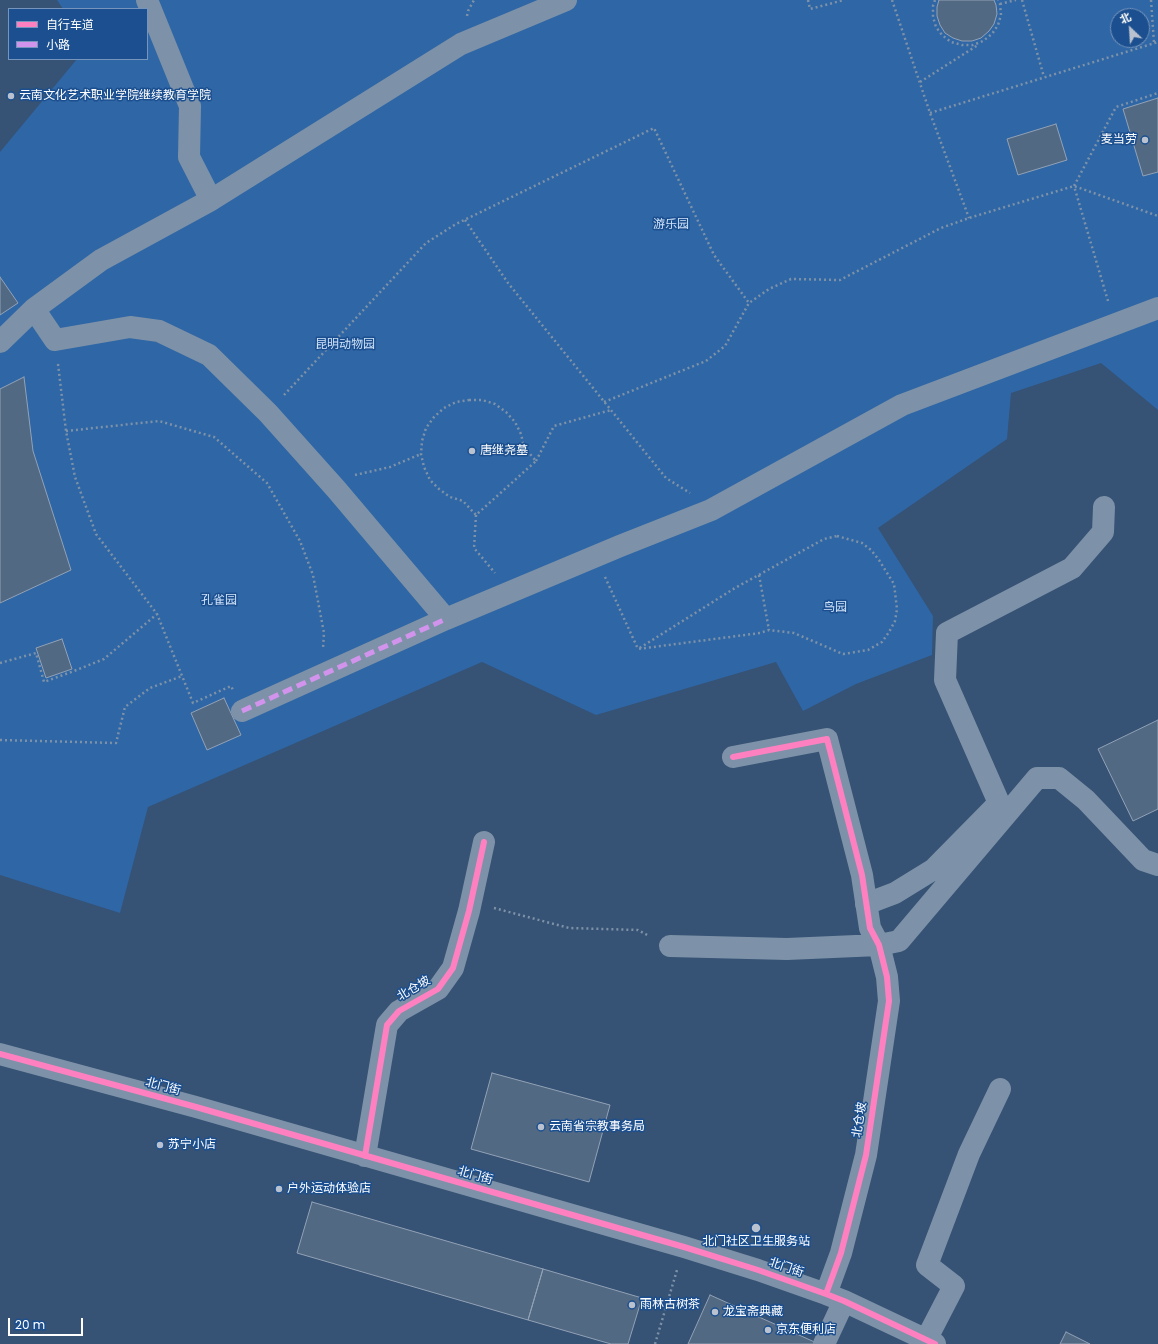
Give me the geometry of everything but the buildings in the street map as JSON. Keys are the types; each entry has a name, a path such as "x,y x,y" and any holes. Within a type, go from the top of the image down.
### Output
{"street":[{"path":"147,0 190,106 189,157 211,200"},
{"path":"0,342 34,309 101,260 211,200 461,44 566,0"},
{"path":"242,711 446,619 711,510 902,406 1158,308"},
{"path":"34,309 55,340 130,327 160,331 209,355 268,413 336,489 446,619"},
{"path":"866,904 895,893 934,869 999,803 945,680 947,633 1072,568 1103,532 1104,507"},
{"name":"北仓坡","path":"733,757 827,739 862,875 870,928 879,945 887,976 889,1001 866,1154 841,1253 835,1297 824,1344"},
{"path":"670,946 787,950 879,945 899,941 1037,778 1059,778 1086,800 1143,860 1158,865"},
{"name":"北仓坡","path":"365,1156 387,1025 399,1011 438,990 453,968 484,842"},
{"name":"北门街","path":"0,1054 196,1107 684,1247 758,1270 835,1297 930,1342"},
{"path":"930,1342 954,1286 927,1265 969,1154 1000,1089"}],"path":[{"path":"808,0 810,9 844,0"},
{"path":"892,0 930,112 969,218"},
{"path":"935,0 933,6 933,17 936,27 942,35 951,42 962,45 973,45 983,41"},
{"path":"920,82 992,34 998,25 1001,14 998,0"},
{"path":"1000,4 1016,0"},
{"path":"1022,0 1044,77"},
{"path":"1151,0 1154,43"},
{"path":"930,112 1158,42"},
{"path":"1115,325 1074,186 1116,107 1158,93"},
{"path":"268,413 426,243 456,224 654,128 714,255 749,303"},
{"path":"604,402 706,361 726,346 749,303 769,289 791,278 840,280 941,228 969,218 1074,186 1158,216"},
{"path":"465,220 508,283 666,478 686,490 711,510"},
{"path":"55,340 66,431 75,477 96,534 157,614 193,703"},
{"path":"476,515 463,501 450,497 439,489 430,480 424,467 421,454 422,441 426,428 434,417 444,408 456,402 469,400 482,400 495,404 506,412 515,422 521,434 524,447 536,461"},
{"path":"512,591 474,548 476,515 536,461 554,426 611,410"},
{"path":"66,431 159,421 214,437 267,483 300,541 313,575 324,633 320,676"},
{"path":"336,489 357,474 390,467 421,454"},
{"path":"837,536 862,543 871,550 879,560 894,584 897,609 896,621 882,642 868,650 843,654 794,633 769,630 760,633 638,649 735,588 824,539 837,536"},
{"path":"595,557 638,649"},
{"path":"759,575 769,630"},
{"path":"0,664 36,653 44,682 74,672 104,659 157,614"},
{"path":"0,740 116,743 126,707 150,688 182,676"},
{"path":"470,902 569,928 638,930 670,946"},
{"path":"655,1344 684,1247"}],"green space":[{"name":"昆明动物园","path":"57,0 1158,0 1158,410 1101,363 1011,393 1007,439 878,528 933,616 932,655 856,684 803,711 776,662 596,715 482,662 148,807 120,913 0,875 0,152 76,60 148,60 148,8 62,8"}],"marked path":[{"path":"242,711 446,619"}],"cycle path":[{"path":"733,757 827,739 862,875 870,928 879,945 887,977 889,1001 866,1155 841,1253 826,1294"},
{"path":"365,1156 387,1025 399,1011 438,989 453,968 469,911 484,842"},
{"path":"0,1054 196,1107 684,1247 758,1270 826,1294 935,1344"}],"place":[{"name":"云南文化艺术职业学院继续教育学院","path":"11,96"},
{"name":"麦当劳","path":"1145,140"},
{"name":"唐继尧墓","path":"472,451"},
{"name":"云南省宗教事务局","path":"541,1127"},
{"name":"苏宁小店","path":"160,1145"},
{"name":"户外运动体验店","path":"279,1189"},
{"name":"北门社区卫生服务站","path":"756,1228"},
{"name":"雨林古树茶","path":"632,1305"},
{"name":"龙宝斋典藏","path":"715,1312"},
{"name":"京东便利店","path":"768,1330"}],"park label":[{"name":"游乐园","path":"671,225"},
{"name":"孔雀园","path":"219,601"},
{"name":"鸟园","path":"835,608"}]}
